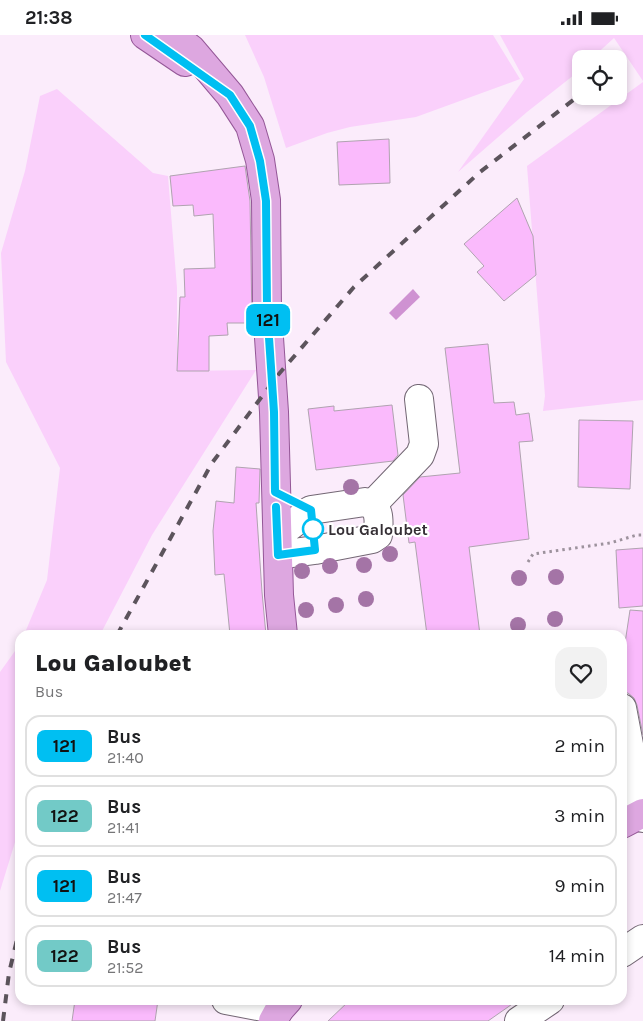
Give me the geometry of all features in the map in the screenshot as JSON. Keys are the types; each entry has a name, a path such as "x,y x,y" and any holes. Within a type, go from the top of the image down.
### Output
{"main road":[{"path":"145,35 230,95"},
{"path":"184,40 230,95 250,126 260,161 266,201 267,308 274,412 279,595 282,630"}],"street":[{"path":"373,504 420,455 424,444 419,399"},
{"path":"275,492 311,510 365,502 373,504 377,510 378,535 372,539 315,550 278,545"},
{"path":"278,545 311,510"},
{"path":"311,510 315,550"},
{"path":"627,742 638,817"},
{"path":"627,950 643,939"},
{"path":"253,1005 280,1010"},
{"path":"519,1021 543,1005"}],"path":[{"path":"528,562 533,554 610,543 643,535"}],"shaded area":[{"path":"245,35 493,35 520,79 416,117 350,127 286,148 264,77"},
{"path":"500,35 643,35 643,81 627,57 627,50 622,50 614,38 601,50 572,50 572,77 527,112 458,172 524,79"},
{"path":"643,82 643,400 543,411 545,396 527,166 611,105 627,105 627,94"},
{"path":"57,89 153,173 168,176 177,288 177,371 256,370 152,535 103,630 26,630 47,580 60,468 6,362 1,253 25,171 40,96"},
{"path":"413,289 420,297 396,320 389,313"},
{"path":"15,651 15,842 0,891 0,672"}],"building":[{"path":"389,139 390,183 339,185 337,142"},
{"path":"245,166 250,201 252,323 227,323 228,335 209,336 209,371 177,371 180,297 185,297 184,269 215,268 213,214 194,216 193,205 173,206 170,176"},
{"path":"517,198 533,236 536,275 504,301 477,272 484,266 464,244"},
{"path":"488,344 494,403 514,402 516,415 529,413 533,441 519,442 529,539 469,547 479,630 426,630 415,542 409,543 403,495 420,477 460,473 445,348"},
{"path":"392,405 398,455 393,461 316,470 308,409 334,406 334,411"},
{"path":"579,420 633,421 630,489 578,487"},
{"path":"236,467 260,469 259,503 256,503 266,630 230,630 224,574 215,575 213,531 216,501 234,503"},
{"path":"643,548 643,606 619,608 616,550"},
{"path":"630,610 643,611 643,735 637,705 634,698 627,693 627,630"},
{"path":"74,1005 157,1005 155,1021 72,1021"},
{"path":"345,1005 511,1005 488,1021 328,1021"}],"railway":[{"path":"120,630 212,463 278,375 354,287 480,172 572,101"},
{"path":"3,1021 9,973 15,948"}],"bus line":[{"name":"121","path":"145,35 230,95 250,126 260,161 266,201 267,308 274,412 275,492 311,510 315,550 278,555 276,507"}],"place":[{"name":"Lou Galoubet","path":"313,529"}]}
